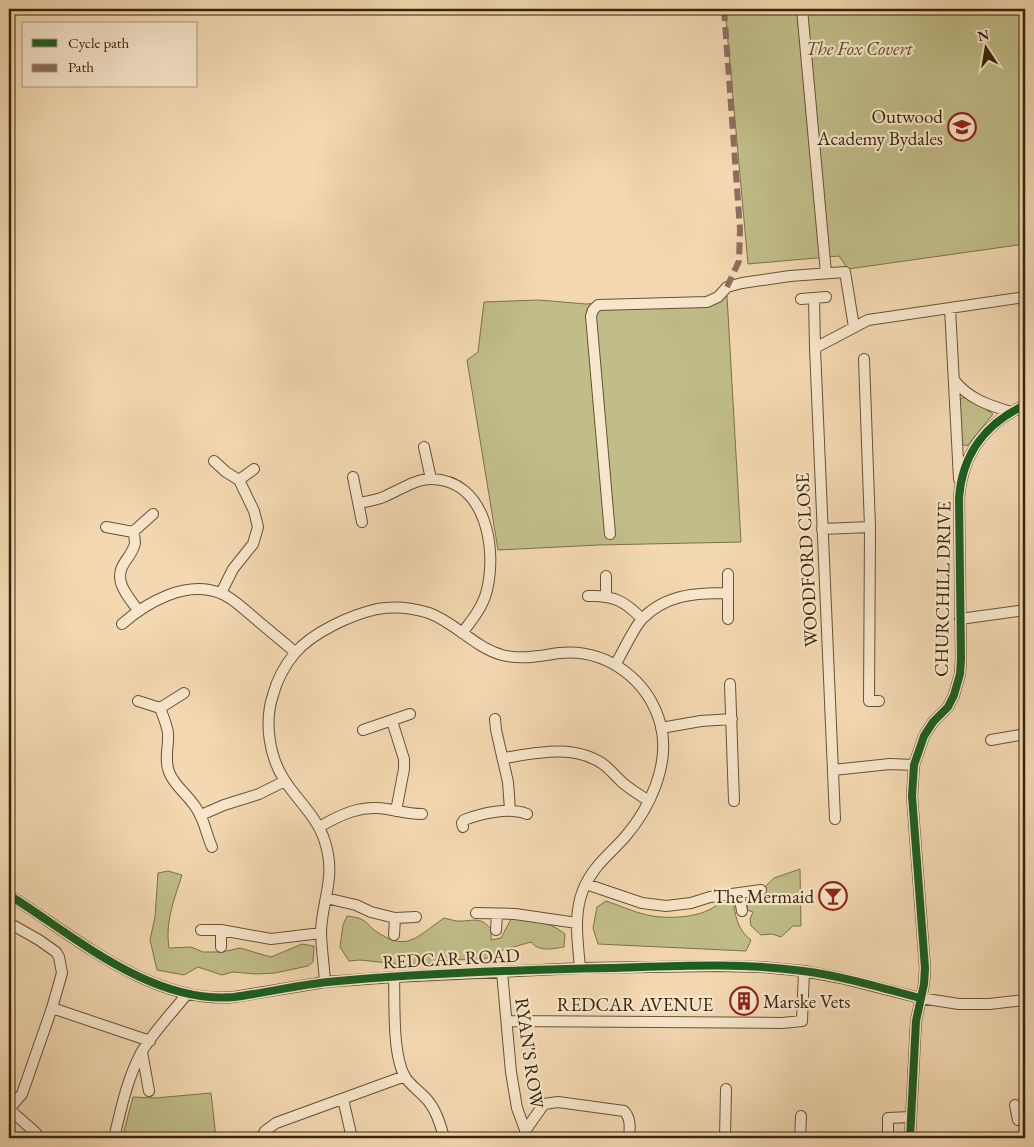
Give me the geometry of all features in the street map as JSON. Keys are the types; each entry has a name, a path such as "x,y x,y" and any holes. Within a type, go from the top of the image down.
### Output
{"street":[{"path":"802,9 826,273"},
{"path":"610,534 591,316 593,310 598,305 707,302 718,296 727,287 790,276 845,272 854,328"},
{"path":"801,299 826,297"},
{"path":"814,348 868,320 1025,297"},
{"name":"WOODFORD CLOSE","path":"814,299 814,348 835,819"},
{"name":"CHURCHILL DRIVE","path":"910,1138 916,1021 924,984 925,968 912,796 914,765 924,736 933,722 948,707 957,685 961,659 959,488 950,308"},
{"path":"864,358 870,527 869,701 879,701"},
{"path":"954,380 962,390 983,403 1011,412"},
{"name":"CHURCHILL DRIVE","path":"959,488 964,469 978,442 989,428 1011,412 1025,406"},
{"path":"424,447 431,479"},
{"path":"214,461 239,480 258,520 257,533 253,544 233,569 221,593"},
{"path":"239,480 254,469"},
{"path":"353,477 362,522"},
{"path":"359,503 381,498 413,483 431,479 456,486 476,502 481,511 488,534 489,572 487,590 477,613 462,633"},
{"path":"133,532 153,514"},
{"path":"106,526 133,532"},
{"path":"822,529 870,527"},
{"path":"133,532 135,542 132,551 122,565 120,576 123,589 138,610"},
{"path":"728,574 728,619"},
{"path":"606,576 606,596"},
{"path":"122,624 138,610 176,593 191,590 221,593 235,602 295,652"},
{"path":"615,665 642,619 660,605 691,593 728,592"},
{"path":"588,596 606,596 628,606 642,619"},
{"path":"326,982 321,933 322,914 330,884 329,858 319,827 285,781 275,759 270,741 269,726 272,696 277,683 295,652 311,638 328,628 378,609 406,608 425,612 445,621 473,642 502,655 529,658 574,653 590,654 615,665 636,680 646,692 661,728 662,762 656,786 634,827 601,860 586,884 579,903 577,923 580,968"},
{"path":"960,619 1025,610"},
{"path":"730,684 734,801"},
{"path":"138,701 160,708 184,693"},
{"path":"160,708 168,734 167,765 169,772 173,780 191,800 201,815 212,847"},
{"path":"363,730 410,714"},
{"path":"495,719 504,758 510,810"},
{"path":"661,728 701,721 732,719"},
{"path":"392,721 404,759 404,769 396,810"},
{"path":"991,740 1025,734"},
{"path":"504,758 551,751 563,751 581,755 604,765 629,789 649,801"},
{"path":"833,770 890,764 914,765"},
{"path":"201,815 224,805 259,794 285,781"},
{"path":"319,827 345,813 364,808 422,814"},
{"path":"463,827 462,823 464,820 484,814 510,810 527,814"},
{"path":"586,884 654,906 677,906 710,897 762,890"},
{"path":"739,894 742,911"},
{"name":"REDCAR ROAD","path":"9,895 135,975 168,989 186,994 219,998 326,982 394,977 580,968 719,966 804,971 841,978 920,998 959,1004 989,1004 1025,1000"},
{"path":"326,898 343,901 371,912 395,918 416,917"},
{"path":"476,913 516,914 577,923"},
{"path":"496,930 497,914"},
{"path":"394,935 395,918"},
{"path":"9,923 52,948 59,957 62,973 22,1094 9,1109 36,1133"},
{"path":"201,930 221,930 271,939 321,933"},
{"path":"221,930 221,947"},
{"name":"REDCAR AVENUE","path":"507,1021 797,1022 802,1021 804,971"},
{"name":"RYAN'S ROW","path":"502,972 516,1108 526,1135"},
{"path":"394,977 397,1048 400,1066 405,1076 430,1103 439,1121 444,1138"},
{"path":"114,1138 130,1080 142,1052 186,994"},
{"path":"52,1008 150,1041"},
{"path":"142,1052 149,1091"},
{"path":"263,1134 276,1123 405,1076"},
{"path":"725,1138 726,1089"},
{"path":"343,1099 352,1138"},
{"path":"526,1135 544,1104 558,1102 624,1111 630,1121 630,1138"},
{"path":"1014,1105 1018,1120 1025,1118"},
{"path":"800,1138 801,1116"},
{"path":"888,1138 888,1118 911,1117"}],"green space":[{"name":"The Fox Covert","path":"725,9 1025,9 1025,244 848,269 839,256 748,264"},
{"path":"727,296 741,542 599,545 498,550 467,360 478,352 484,302 539,300 586,304"},
{"path":"965,397 993,414 967,446 962,444 959,401"},
{"path":"800,869 801,926 793,926 781,937 772,934 761,935 751,926 750,919 753,912 747,910 748,903 774,878"},
{"path":"168,871 182,875 169,920 169,948 191,947 203,952 222,952 240,948 271,957 302,944 314,946 313,962 308,966 275,973 256,974 233,972 222,975 198,967 184,975 157,970 150,940 155,917 158,873"},
{"path":"723,898 733,900 740,927 751,940 746,951 598,944 593,928 597,907 606,901 656,917 678,917 709,910"},
{"path":"347,916 361,919 385,937 403,942 418,937 444,918 456,921 475,920 483,922 491,929 491,940 501,938 511,919 533,921 552,926 565,934 564,947 542,949 531,942 506,949 485,959 452,960 425,964 349,961 340,947 343,925"},
{"path":"211,1093 216,1138 138,1138 124,1131 133,1097 155,1098"}],"marked path":[{"path":"724,9 740,229 739,261 727,287"}],"cycle path":[{"path":"910,1138 916,1021 924,984 925,968 912,796 914,765 924,736 933,722 948,707 954,695 960,674 959,498 965,467 978,442 988,431 1011,412 1025,405"},
{"path":"9,895 88,948 144,979 173,990 203,996 234,997 316,983 398,976 706,965 755,966 818,973 920,998"}],"place":[{"name":"Outwood Academy Bydales","path":"962,127"},
{"name":"The Mermaid","path":"833,896"},
{"name":"Marske Vets","path":"744,1001"}]}
